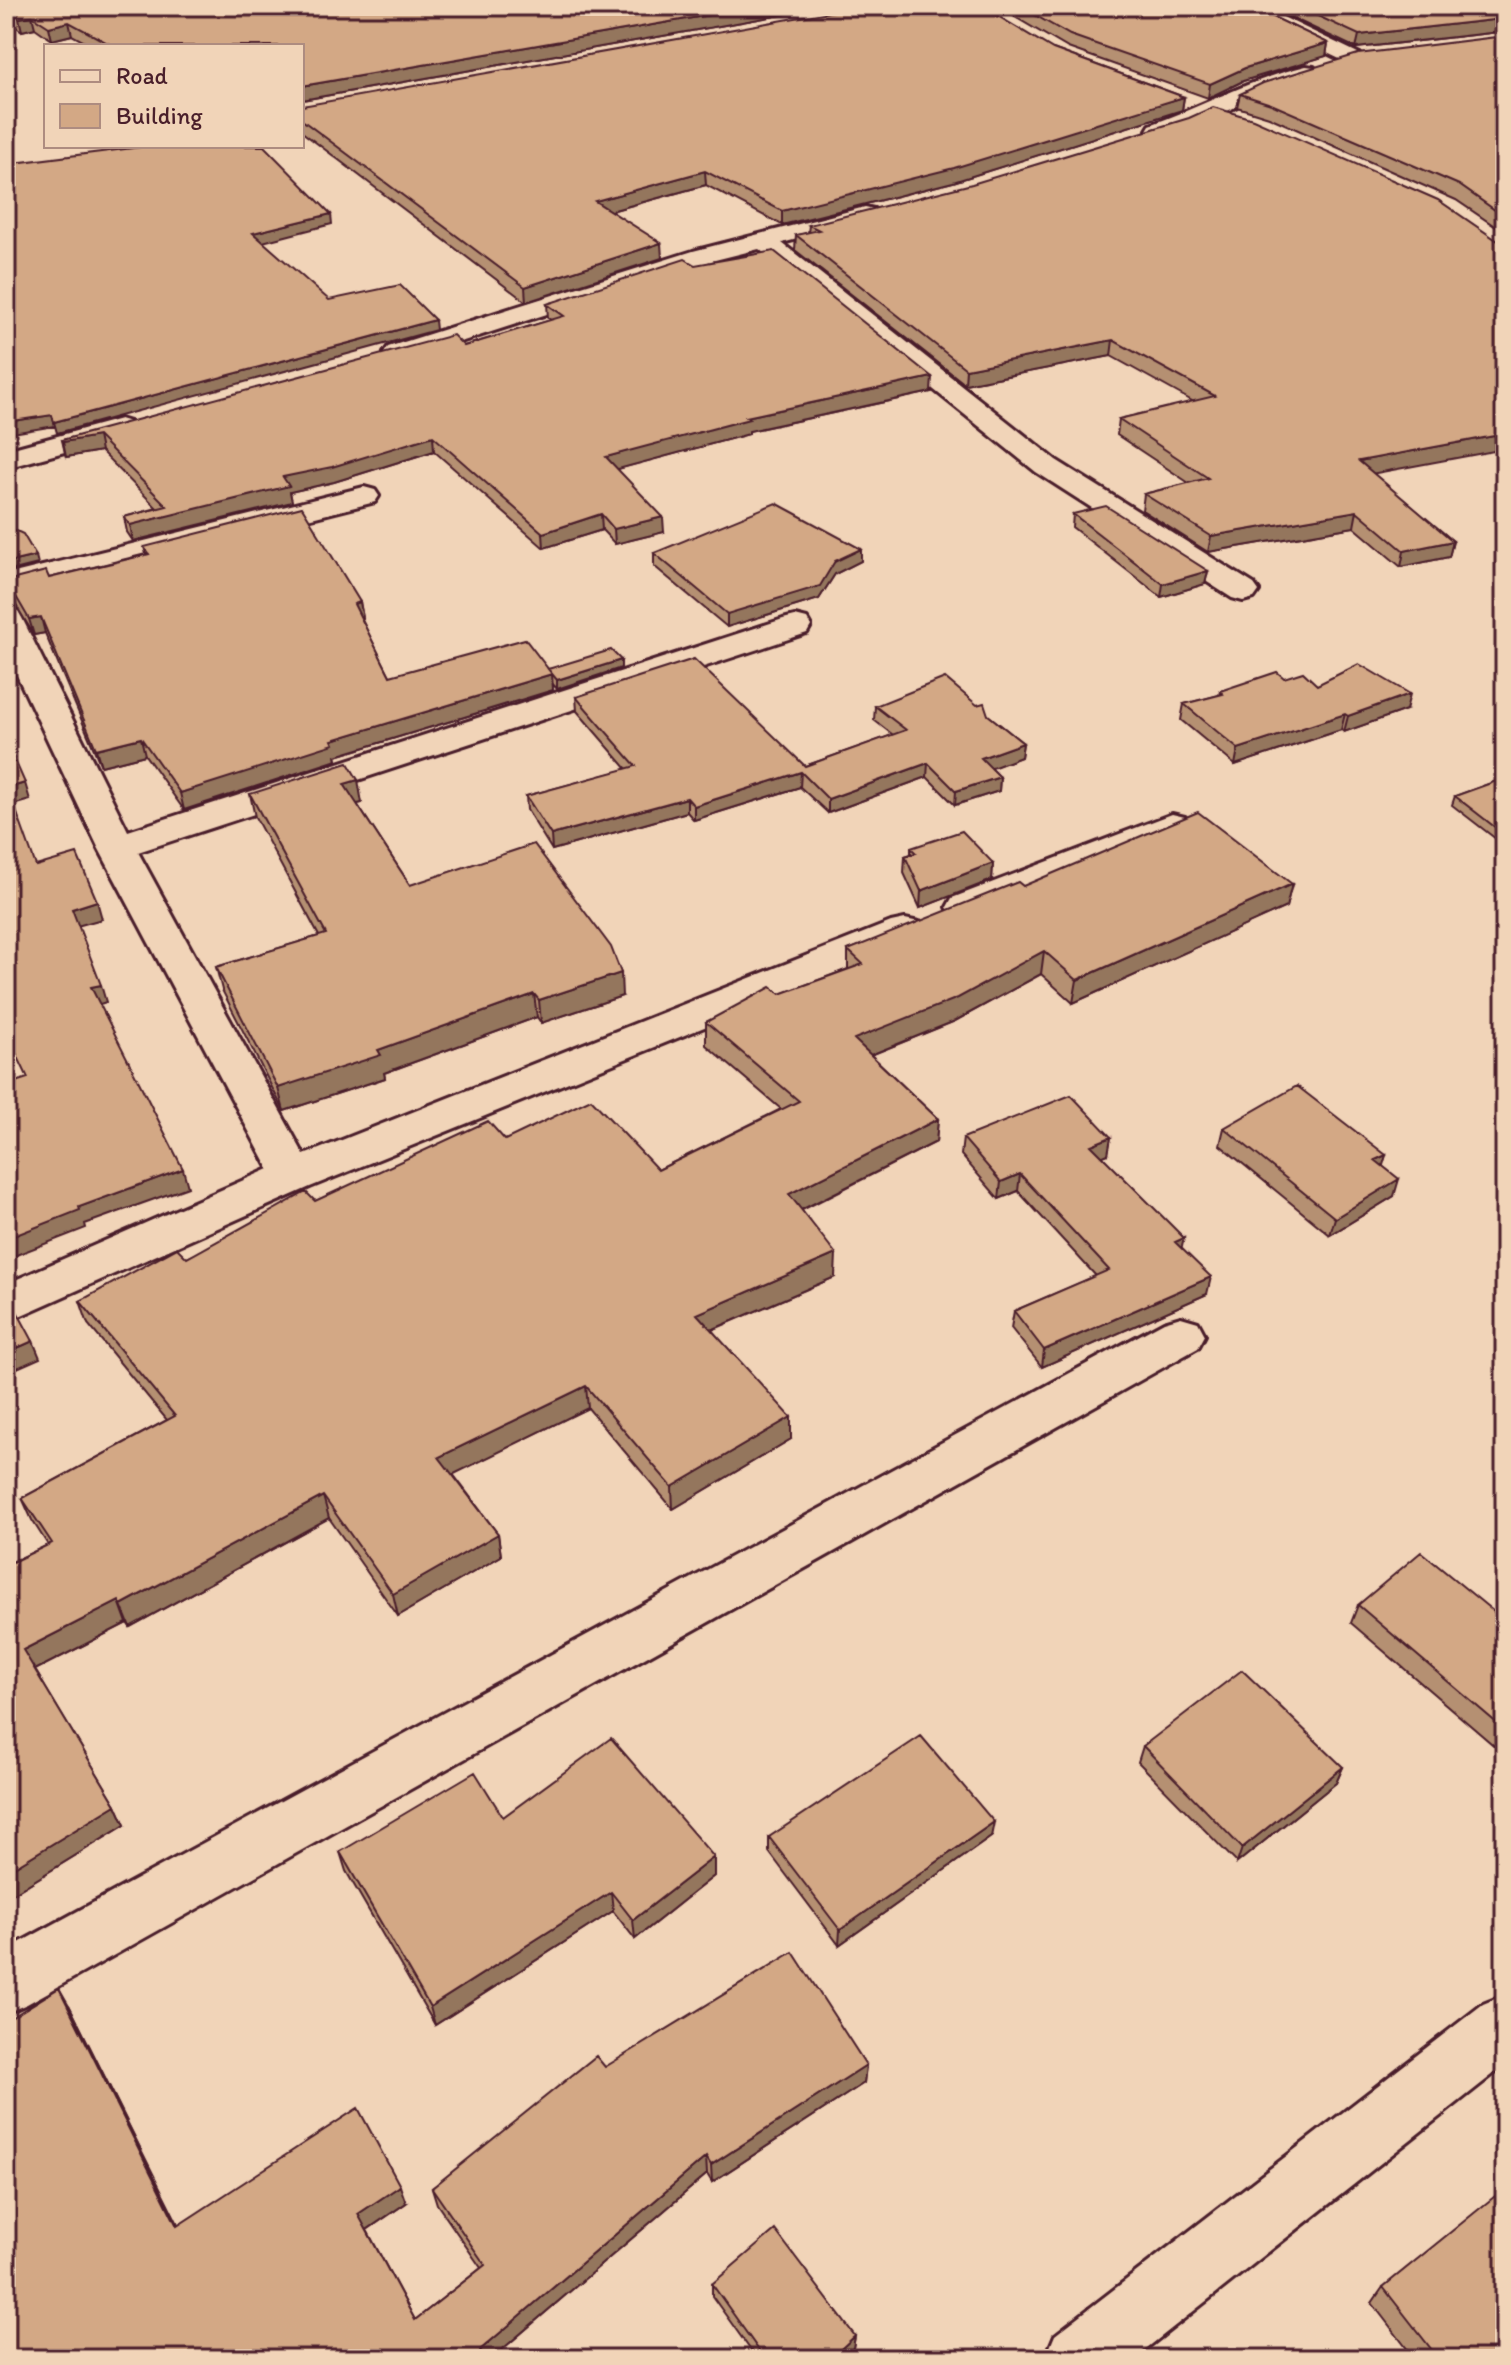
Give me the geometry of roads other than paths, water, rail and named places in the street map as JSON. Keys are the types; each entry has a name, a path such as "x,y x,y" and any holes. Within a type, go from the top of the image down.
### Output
{"street":[{"path":"1135,137 1210,111 1252,89 1360,57 1244,6"},
{"path":"1462,6 1505,25"},
{"path":"1184,102 1248,121"},
{"path":"368,360 423,347 702,256 886,209"},
{"path":"763,240 1046,466 1243,591"},
{"path":"6,459 142,422"},
{"path":"6,585 364,496"},
{"path":"6,618 117,847 294,1176"},
{"path":"117,847 795,626"},
{"path":"6,1304 294,1176 1172,825"},
{"path":"6,1983 1181,1335"},
{"path":"1079,2359 1505,2026"}]}
